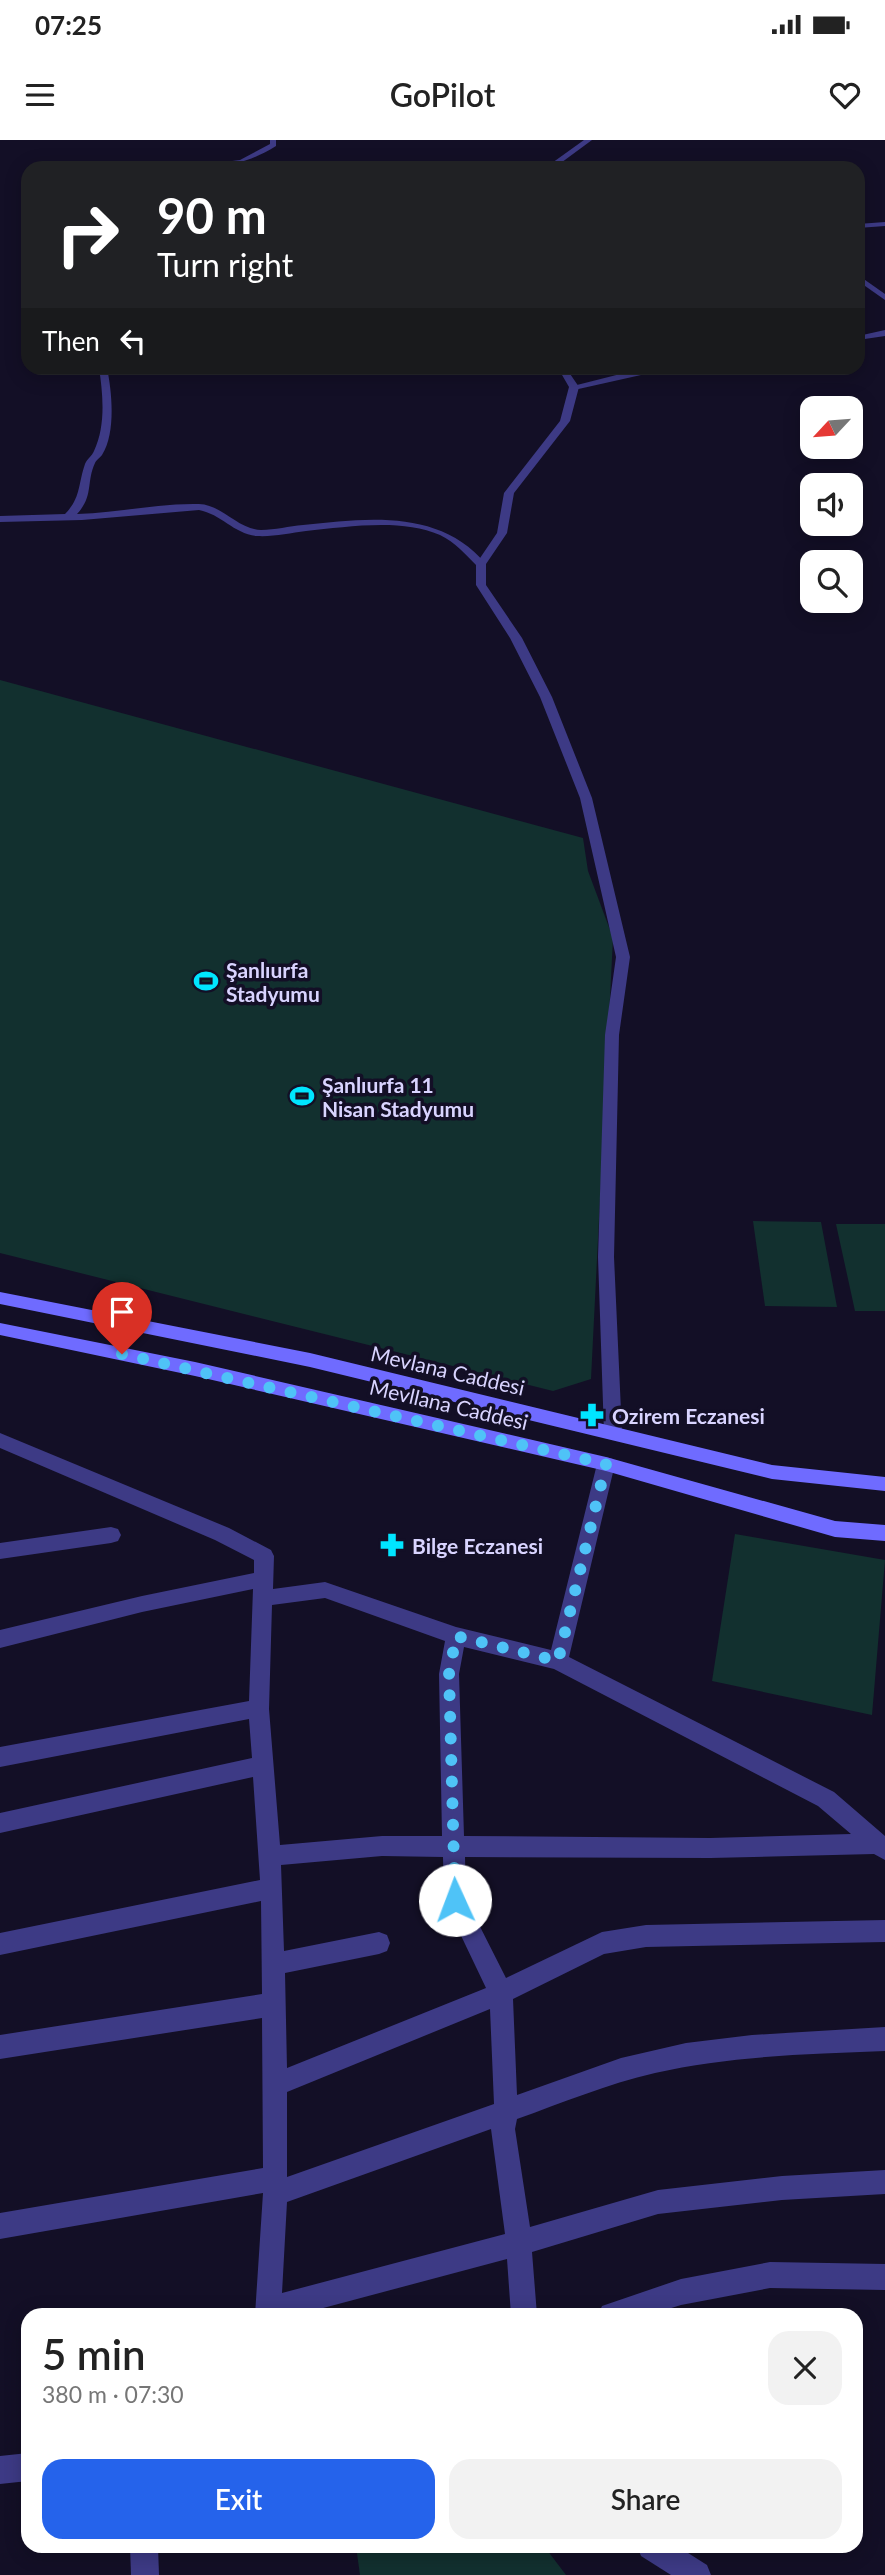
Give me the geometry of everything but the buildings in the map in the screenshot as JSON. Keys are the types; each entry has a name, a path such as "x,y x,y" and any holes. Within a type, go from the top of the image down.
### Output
{"main road":[{"name":"Mevlana Caddesi","path":"0,1298 310,1360 772,1472 885,1484"},
{"name":"Mevllana Caddesi","path":"0,1329 195,1369 606,1464 835,1529 885,1533"}],"street":[{"path":"236,161 251,159 274,145 273,140"},
{"path":"558,161 589,140"},
{"path":"865,225 885,224"},
{"path":"865,282 885,298"},
{"path":"865,337 885,334"},
{"path":"68,517 79,506 85,493 90,462 97,454 103,439 108,398 104,375"},
{"path":"566,375 574,387 565,421 509,492 502,533 481,564 481,585 516,638 546,697 586,798 623,957 612,1035 607,1217 613,1433"},
{"path":"574,387 629,375"},
{"path":"0,519 199,507 214,508 240,531 261,534 326,526 413,526 443,533 462,545 481,564"},
{"path":"0,1440 222,1534 264,1556 259,1709 272,1888 275,2004 275,2186 268,2308"},
{"path":"558,1661 606,1464"},
{"path":"0,1551 111,1535"},
{"path":"0,1639 264,1589 325,1590 456,1636 558,1661 826,1799 881,1847"},
{"path":"456,1636 449,1674 455,1900 501,1993 506,2111 503,2129 519,2241 524,2308"},
{"path":"0,1757 259,1709"},
{"path":"0,1823 264,1765"},
{"path":"268,1856 327,1849 454,1845 881,1847"},
{"path":"0,1944 272,1888"},
{"path":"275,2085 501,1993 602,1942 646,1936 885,1931"},
{"path":"273,1964 379,1943"},
{"path":"0,2047 275,2004"},
{"path":"0,2226 275,2186 666,2057 787,2044 885,2039"},
{"path":"286,2308 658,2202 885,2182"},
{"path":"632,2308 681,2292 769,2275 885,2277"},
{"path":"0,2470 21,2468"},
{"path":"144,2553 145,2575"},
{"path":"661,2553 697,2575"}],"green space":[{"name":"Şanlıurfa 11 Nisan Stadyumu","path":"0,680 583,838 588,871 613,938 591,1379 553,1391 0,1253"},
{"path":"753,1221 821,1222 837,1307 765,1306"},
{"path":"836,1224 885,1224 885,1311 855,1311"},
{"path":"735,1534 885,1560 872,1715 712,1681"},
{"path":"357,2553 549,2553 566,2575 360,2575"}],"place":[{"name":"Şanlıurfa Stadyumu","path":"206,981"},
{"name":"Şanlıurfa 11 Nisan Stadyumu","path":"302,1096"},
{"name":"Ozirem Eczanesi","path":"592,1415"},
{"name":"Bilge Eczanesi","path":"392,1545"}],"route":[{"path":"122,1354 606,1464 558,1661 456,1636 449,1674 455,1900"}]}
